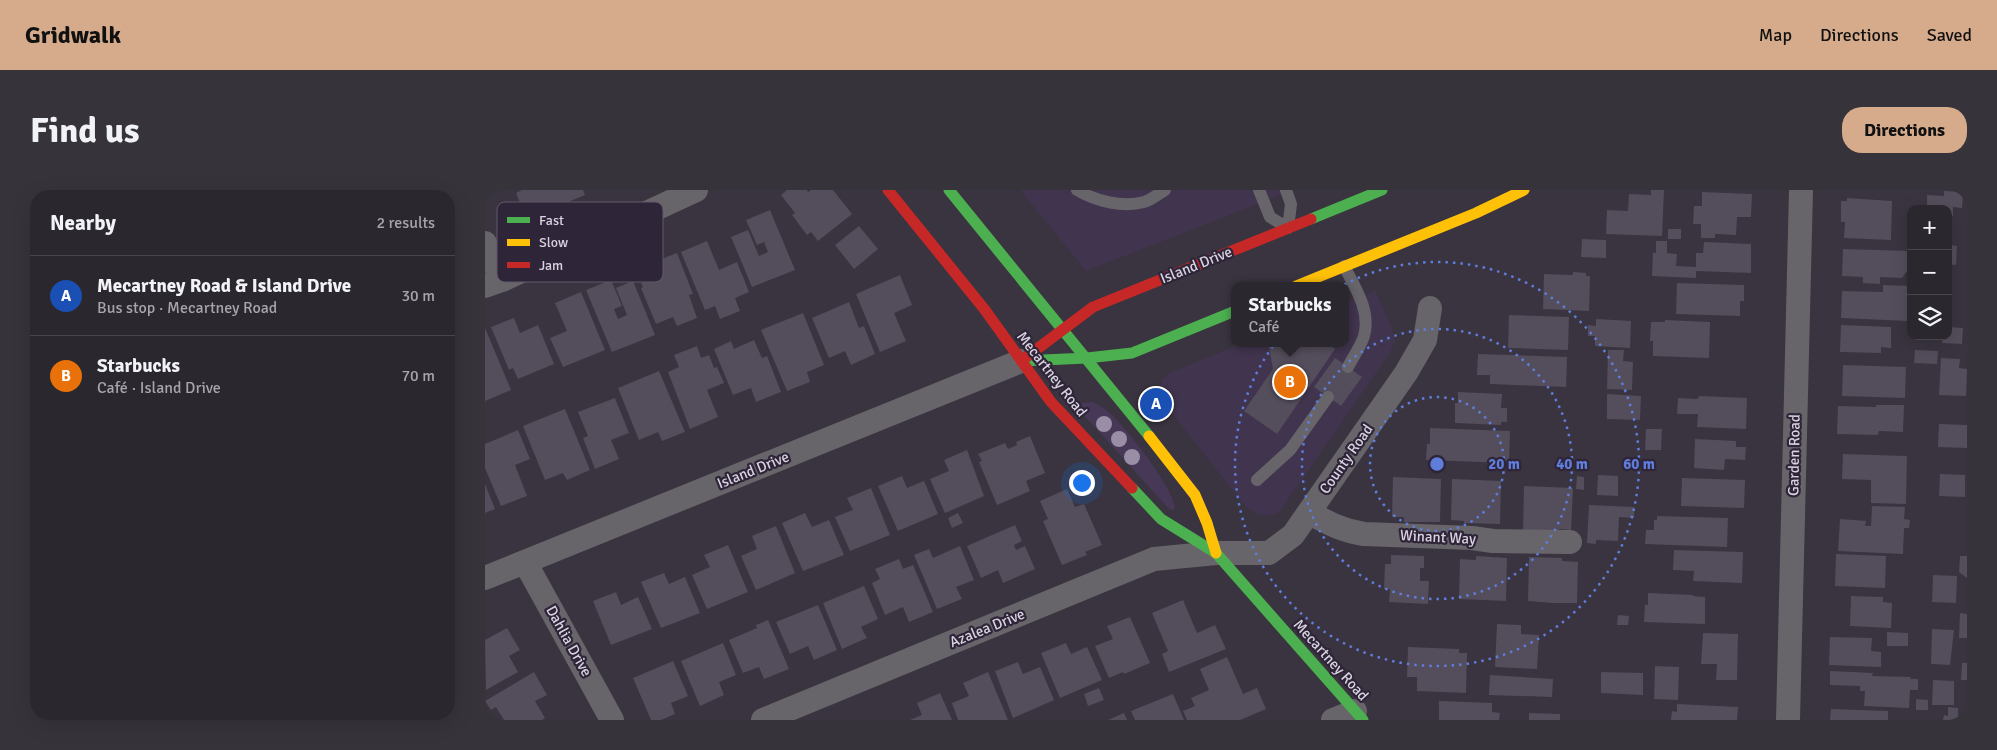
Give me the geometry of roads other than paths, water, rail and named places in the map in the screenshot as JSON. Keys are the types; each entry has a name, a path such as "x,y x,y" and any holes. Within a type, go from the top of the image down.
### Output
{"main road":[{"name":"Mecartney Road","path":"888,190 985,310 1051,402 1161,520 1216,553 1359,715"},
{"name":"Mecartney Road","path":"949,190 1087,358 1195,495 1207,523 1216,553"},
{"name":"Island Drive","path":"1021,361 1093,306 1382,190"},
{"path":"1306,282 1476,213 1524,190"},
{"name":"Island Drive","path":"1021,361 1132,354 1231,313"}],"street":[{"path":"663,205 696,190"},
{"name":"Garden Road","path":"1788,720 1801,190"},
{"path":"485,243 493,283"},
{"name":"County Road","path":"1216,553 1269,553 1293,535 1406,373 1425,340 1430,308"},
{"name":"Island Drive","path":"485,578 1021,361"},
{"name":"Winant Way","path":"1310,512 1331,525 1348,532 1364,534 1472,538 1493,541 1571,542"},
{"name":"Azalea Drive","path":"763,720 1154,559 1216,553"},
{"name":"Dahlia Drive","path":"525,562 612,720"},
{"path":"1333,720 1359,715"}],"lane":[{"path":"1077,190 1102,201 1128,204 1144,202 1165,190"},
{"path":"1259,190 1270,217 1288,228 1291,204 1286,190"},
{"path":"1344,266 1362,303 1366,318 1364,336 1348,367"},
{"path":"1257,480 1290,450 1328,397"}],"place":[{"name":"Starbucks","path":"1290,382"},
{"name":"Mecartney Road & Island Drive","path":"1156,404"}]}
